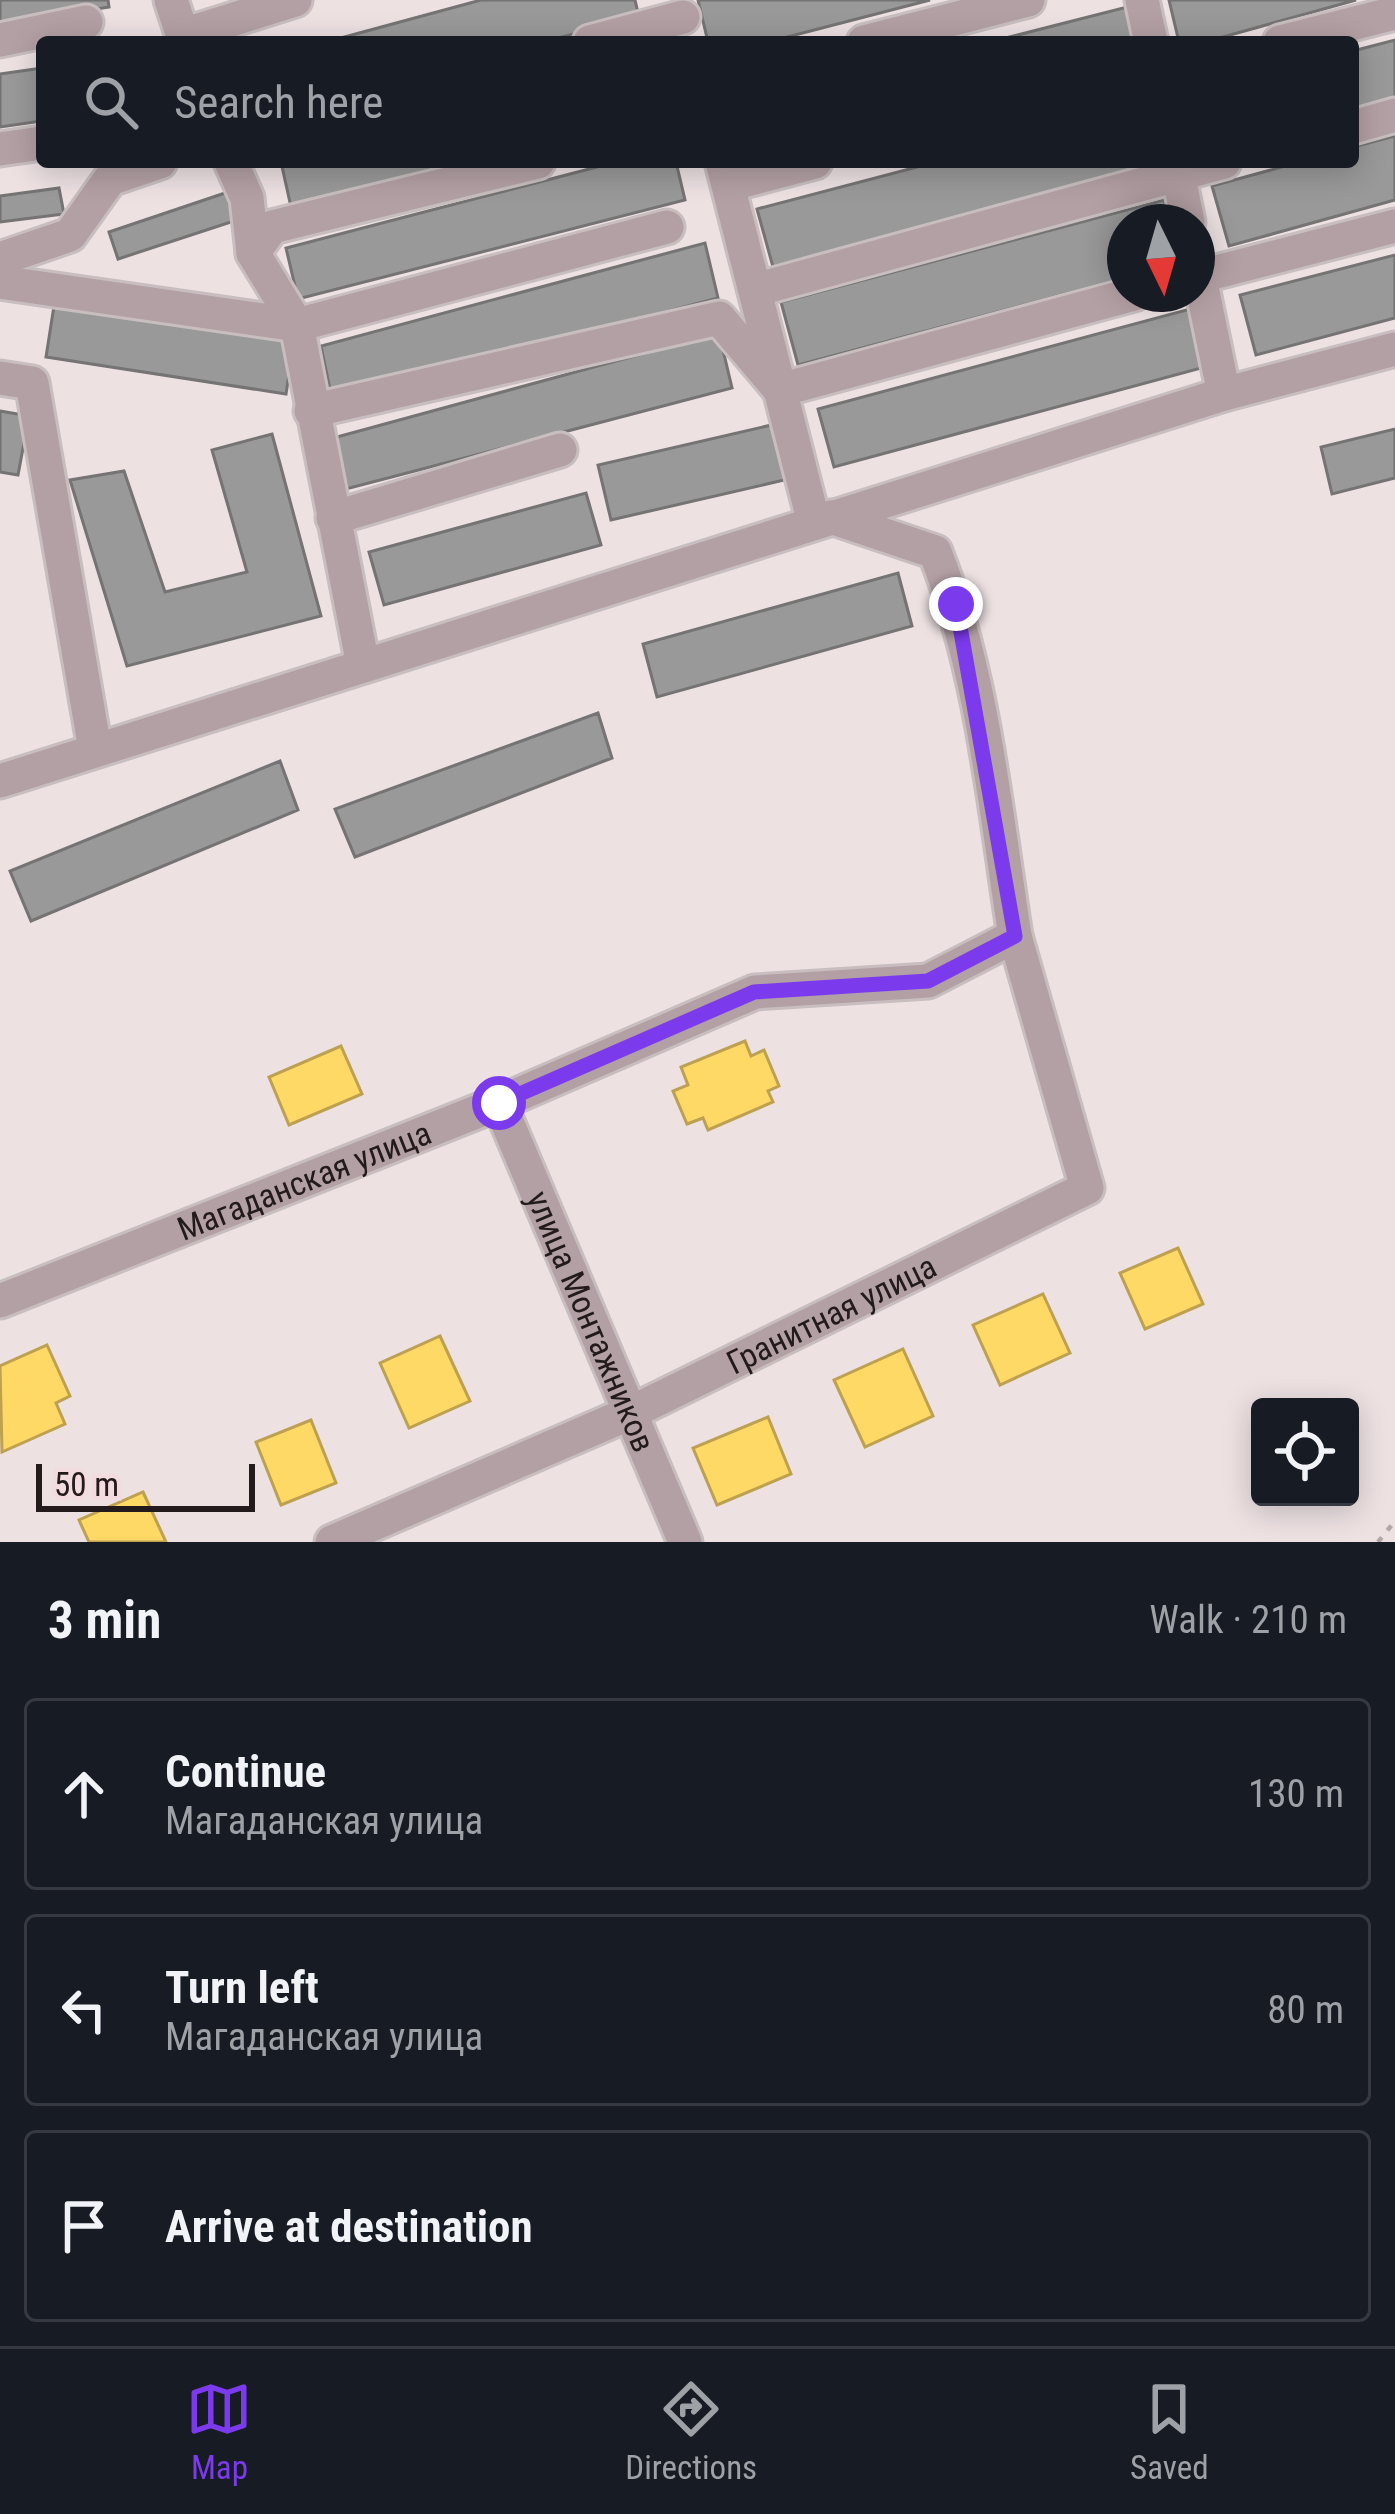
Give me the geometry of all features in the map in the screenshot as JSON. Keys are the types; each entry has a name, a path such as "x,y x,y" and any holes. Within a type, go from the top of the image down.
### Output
{"street":[{"path":"171,0 183,36"},
{"path":"190,36 295,0"},
{"path":"887,36 1028,0"},
{"path":"1142,0 1150,36"},
{"path":"1304,36 1395,13"},
{"path":"616,36 684,20"},
{"path":"0,40 86,22"},
{"path":"1359,125 1395,115"},
{"path":"0,149 36,144"},
{"path":"0,259 70,235 110,179 142,168"},
{"path":"234,168 247,198 253,254 297,325 363,665"},
{"path":"253,254 272,227 513,168"},
{"path":"765,168 725,173 781,390 823,520"},
{"path":"755,290 1177,168 1184,204"},
{"path":"1215,268 1395,226"},
{"path":"0,281 297,325 667,227"},
{"path":"781,390 1107,301"},
{"path":"1207,312 1224,394"},
{"path":"311,411 719,318 781,390"},
{"path":"0,781 1224,394 1395,349"},
{"path":"0,378 32,383 95,749"},
{"path":"333,518 560,450"},
{"path":"823,520 935,552 956,604 1015,936"},
{"name":"Магаданская улица","path":"0,1301 499,1103 754,992 928,981 1015,936"},
{"name":"Гранитная улица","path":"332,1542 629,1413 1087,1188 1015,936"},
{"name":"улица Монтажников","path":"499,1103 685,1542"}],"path":[{"path":"1378,1542 1395,1521"}],"building: Homes":[{"path":"745,1041 751,1056 764,1050 779,1086 768,1091 773,1102 708,1130 703,1118 687,1124 673,1091 688,1085 681,1067"},
{"path":"341,1046 362,1094 289,1125 269,1077"},
{"path":"1178,1248 1203,1304 1145,1329 1120,1273"},
{"path":"1043,1294 1070,1353 1000,1385 973,1325"},
{"path":"440,1336 470,1401 409,1428 380,1363"},
{"path":"47,1345 70,1396 56,1403 65,1424 2,1452 0,1366"},
{"path":"903,1349 933,1416 865,1447 834,1380"},
{"path":"768,1417 791,1474 717,1505 693,1448"},
{"path":"311,1420 336,1483 281,1505 256,1442"},
{"path":"143,1492 166,1542 89,1542 79,1520"}],"building: Industry":[{"path":"0,0 108,0 109,7 0,25"},
{"path":"481,0 635,0 639,17 566,36 348,36"},
{"path":"698,0 930,0 791,36 707,36"},
{"path":"1169,0 1356,0 1227,36 1178,36"},
{"path":"1127,7 1134,36 1013,36"},
{"path":"1395,40 1395,101 1359,112 1359,49"},
{"path":"36,69 36,122 0,127 0,74"},
{"path":"1395,136 1395,200 1229,246 1212,186 1278,168 1359,168 1359,145"},
{"path":"282,168 440,168 291,207"},
{"path":"593,168 677,168 685,200 298,299 286,248"},
{"path":"913,168 1151,168 773,267 757,209"},
{"path":"59,188 64,214 0,222 0,196"},
{"path":"231,191 240,219 118,259 109,232"},
{"path":"1107,215 1107,283 798,365 781,302"},
{"path":"705,243 718,298 332,399 321,346"},
{"path":"1395,255 1395,318 1256,355 1240,295"},
{"path":"54,306 294,341 286,394 46,357"},
{"path":"1179,312 1191,312 1205,367 834,467 818,409"},
{"path":"719,333 732,388 346,489 333,438"},
{"path":"0,411 29,416 18,475 0,472"},
{"path":"780,423 793,478 611,520 598,465"},
{"path":"1395,429 1395,478 1332,494 1321,447"},
{"path":"272,434 321,616 127,666 70,480 124,471 165,592 247,572 212,450"},
{"path":"586,493 601,545 384,605 369,552"},
{"path":"898,573 912,626 657,697 643,644"},
{"path":"598,713 612,758 355,857 335,809"},
{"path":"280,761 298,810 31,921 10,871"}],"route":[{"path":"499,1103 754,992 928,981 1015,936 988,757 956,604"}]}
